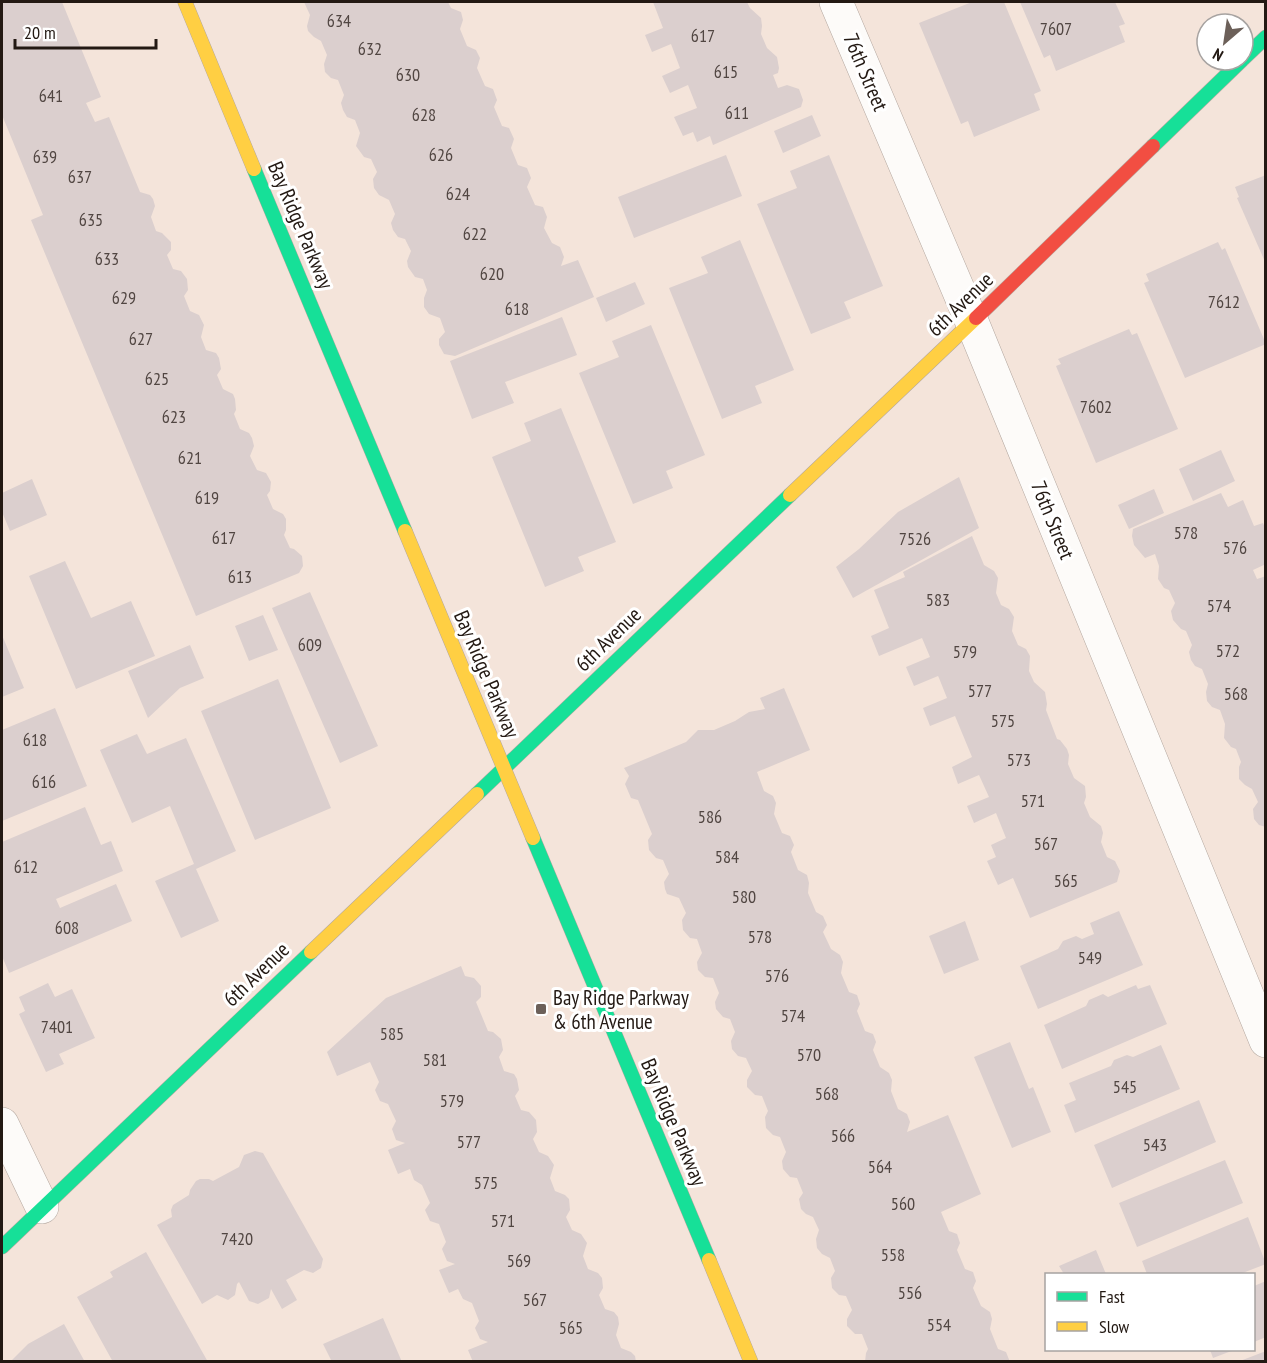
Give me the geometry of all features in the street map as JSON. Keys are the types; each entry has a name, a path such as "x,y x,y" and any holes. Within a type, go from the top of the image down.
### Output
{"street":[{"name":"Bay Ridge Parkway","path":"185,2 751,1362"},
{"name":"76th Street","path":"836,2 972,322 1266,1041"},
{"name":"6th Avenue","path":"2,1247 42,1206 972,322 1229,72"},
{"path":"2,1124 42,1206"}],"building":[{"path":"2,2 62,2 101,97 86,103 95,122 109,117 140,192 150,195 153,199 155,206 151,217 156,231 162,233 171,242 171,250 167,255 173,269 181,271 187,279 188,290 184,296 190,311 199,315 204,325 201,337 206,350 216,353 219,358 221,369 217,375 223,389 233,394 236,410 234,414 240,429 249,433 252,438 254,446 250,456 257,470 266,473 271,482 267,495 273,509 283,514 286,519 284,535 290,548 302,556 303,566 299,573 196,616 31,220 43,215 2,115"},
{"path":"304,2 448,2 451,8 461,12 463,20 460,29 467,46 476,50 480,58 477,68 485,86 493,89 497,100 494,107 502,126 509,128 514,139 511,148 518,165 527,168 531,178 527,187 535,205 543,207 547,217 544,228 552,243 560,247 564,257 561,266 578,260 594,297 455,356 444,354 439,345 439,339 445,332 440,318 429,314 424,307 427,290 423,279 415,277 408,267 407,261 411,251 405,239 398,237 393,230 391,223 395,214 389,200 379,195 374,188 373,179 377,172 371,159 364,157 356,146 360,133 355,120 347,117 343,110 341,103 344,95 338,80 331,78 325,72 324,64 327,55 321,41 308,31 310,15"},
{"path":"653,2 747,2 761,18 761,34 767,48 777,57 778,73 773,75 778,88 787,85 799,89 803,100 801,107 713,145 710,136 697,142 693,132 683,136 674,117 697,108 688,85 670,93 662,76 680,68 671,44 652,52 645,35 663,28"},
{"path":"972,2 1004,2 1041,91 1034,94 1040,110 974,137 968,121 961,124 919,23"},
{"path":"1020,2 1115,2 1125,24 1119,26 1125,42 1056,71 1050,55 1044,58"},
{"path":"812,115 821,136 783,153 774,131"},
{"path":"726,155 742,196 634,238 618,197"},
{"path":"829,155 883,286 844,302 851,318 811,334 757,204 797,188 790,171"},
{"path":"1266,175 1266,264 1237,198 1239,197 1235,187"},
{"path":"740,240 794,370 755,386 762,403 722,419 669,288 708,273 701,257"},
{"path":"1218,242 1222,250 1225,248 1266,344 1185,378 1144,283 1149,281 1146,274"},
{"path":"635,282 645,304 606,322 596,298"},
{"path":"562,317 577,355 505,382 514,403 472,419 450,361"},
{"path":"651,325 705,455 666,471 673,488 633,504 579,373 619,357 612,341"},
{"path":"1129,329 1132,335 1137,333 1178,429 1096,463 1056,366 1061,364 1058,359"},
{"path":"561,408 616,542 578,557 584,571 545,587 492,457 531,441 524,423"},
{"path":"1221,450 1235,481 1193,501 1179,469"},
{"path":"959,477 979,528 853,598 836,567 898,512"},
{"path":"32,479 47,515 10,531 2,512 2,493"},
{"path":"1154,489 1164,513 1129,529 1118,505"},
{"path":"1221,493 1228,507 1243,500 1254,526 1263,523 1266,530 1266,564 1253,570 1257,579 1266,576 1266,827 1259,825 1254,819 1253,809 1258,802 1252,789 1239,779 1241,762 1236,749 1231,747 1224,738 1225,724 1220,710 1212,707 1207,701 1208,684 1202,669 1195,666 1191,660 1189,652 1192,645 1186,631 1173,620 1171,611 1175,603 1169,590 1164,588 1158,579 1159,566 1155,554 1145,558 1134,545 1132,536 1133,529"},
{"path":"972,536 984,565 994,571 998,578 996,593 1001,605 1009,609 1014,617 1012,631 1018,645 1026,649 1030,656 1029,671 1034,682 1045,692 1046,710 1057,739 1067,749 1068,764 1074,778 1085,786 1084,803 1090,817 1101,826 1103,833 1101,842 1107,857 1115,861 1120,871 1117,882 1030,918 1013,878 998,885 987,861 996,857 991,845 1006,838 996,813 974,823 967,806 989,797 979,775 958,784 952,767 972,757 955,716 930,726 923,708 947,698 939,678 938,676 914,686 906,667 930,657 922,638 879,656 871,636 889,628 874,590 905,577 903,572"},
{"path":"65,561 91,618 131,601 155,656 76,689 29,576"},
{"path":"310,592 378,746 340,763 272,608"},
{"path":"263,615 278,650 249,661 235,626"},
{"path":"2,635 24,688 2,697"},
{"path":"190,645 204,678 180,688 148,718 128,671"},
{"path":"278,679 331,808 255,840 201,711"},
{"path":"784,688 810,750 757,772 764,791 773,796 776,803 774,814 782,833 790,836 794,845 791,852 798,870 807,875 808,893 816,912 823,916 827,925 823,932 831,949 840,955 843,962 841,973 849,992 857,995 860,1004 857,1011 865,1031 873,1034 876,1042 873,1050 880,1067 889,1073 892,1080 891,1091 898,1109 907,1114 910,1122 907,1132 948,1115 981,1194 941,1212 949,1231 957,1234 960,1243 957,1250 965,1269 973,1272 976,1281 973,1288 981,1306 990,1312 992,1319 990,1329 998,1349 1006,1352 1010,1362 865,1362 868,1349 862,1334 855,1334 847,1326 847,1319 852,1310 846,1296 839,1295 832,1288 831,1278 835,1271 830,1258 817,1248 816,1239 819,1230 813,1217 801,1209 799,1199 803,1193 797,1178 790,1177 783,1169 782,1161 786,1152 780,1137 773,1135 766,1128 765,1117 768,1111 762,1096 755,1095 747,1087 747,1080 752,1071 746,1058 738,1056 732,1049 731,1041 735,1032 730,1019 723,1017 716,1009 715,1002 719,993 713,978 705,977 698,970 697,962 702,953 697,939 690,938 683,930 682,920 686,913 679,898 667,894 664,882 669,874 663,860 656,858 649,850 648,840 652,834 638,800 631,798 625,784 629,776 624,768 686,742 698,730 714,730 749,712 765,709 760,698"},
{"path":"55,708 87,786 2,821 2,730"},
{"path":"137,734 147,754 186,738 236,851 196,869 219,921 181,938 155,881 194,864 170,806 132,823 100,750"},
{"path":"85,807 101,845 111,841 123,871 56,899 60,908 116,884 132,921 9,973 2,956 2,842"},
{"path":"1119,911 1143,965 1038,1009 1020,966 1058,949 1063,941 1076,936 1082,939 1094,934 1090,923"},
{"path":"965,921 979,960 944,974 929,936"},
{"path":"461,966 465,976 474,978 481,986 481,997 476,1002 488,1031 501,1039 503,1050 499,1057 504,1071 514,1074 517,1079 519,1090 515,1096 521,1110 529,1112 536,1120 537,1132 533,1139 539,1152 548,1156 554,1165 550,1178 555,1191 569,1199 570,1210 566,1217 572,1230 581,1234 587,1243 583,1256 588,1269 598,1273 602,1278 603,1288 599,1295 605,1309 614,1312 618,1317 616,1335 621,1348 631,1352 636,1362 473,1362 468,1350 488,1342 480,1339 475,1328 479,1321 472,1303 463,1299 458,1289 449,1293 439,1270 455,1264 447,1261 442,1249 446,1242 439,1224 430,1221 425,1210 430,1203 422,1185 414,1180 410,1169 398,1174 388,1150 405,1143 396,1140 392,1129 396,1121 388,1104 380,1101 375,1090 379,1082 370,1062 337,1076 327,1052 386,998"},
{"path":"48,983 55,997 72,989 95,1038 59,1054 64,1064 46,1072 19,1014 25,1011 19,997"},
{"path":"1136,985 1138,989 1150,985 1167,1024 1062,1069 1044,1025 1086,1006 1089,1000 1103,994 1108,997"},
{"path":"1010,1042 1029,1089 1033,1087 1051,1132 1012,1148 974,1057"},
{"path":"1161,1045 1180,1089 1075,1133 1064,1105 1076,1100 1069,1083 1111,1066 1114,1060 1127,1055 1133,1057"},
{"path":"1199,1100 1216,1142 1112,1188 1094,1145"},
{"path":"255,1151 263,1153 323,1259 321,1268 313,1273 304,1270 286,1280 297,1300 282,1309 271,1289 269,1298 258,1304 249,1301 239,1282 235,1295 228,1300 217,1295 202,1304 157,1225 172,1217 173,1205 189,1195 196,1181 209,1179 213,1181 239,1167 244,1155"},
{"path":"1225,1160 1243,1203 1137,1247 1119,1203"},
{"path":"1248,1217 1266,1264 1243,1273 1147,1273 1142,1261"},
{"path":"1096,1250 1106,1273 1063,1273 1059,1266"},
{"path":"146,1252 208,1362 113,1362 77,1297 113,1277 110,1272"},
{"path":"1266,1281 1266,1337 1255,1342 1255,1286"},
{"path":"383,1318 402,1362 332,1362 323,1344"},
{"path":"64,1324 85,1362 10,1362 28,1344"},
{"path":"1210,1351 1231,1351 1213,1358"},
{"path":"1266,1351 1266,1362 1240,1362 1240,1361"}],"traffic: fast":[{"path":"1255,48 1266,37"},
{"path":"1153,146 1230,72"},
{"path":"254,169 405,531"},
{"path":"477,794 790,495"},
{"path":"533,838 709,1260"},
{"path":"2,1247 311,952"}],"traffic: slow":[{"path":"185,2 254,169"},
{"path":"790,495 976,318"},
{"path":"405,531 533,838"},
{"path":"311,952 477,794"},
{"path":"709,1260 751,1362"}],"traffic: jam":[{"path":"976,318 1153,146"}],"place":[{"name":"Bay Ridge Parkway & 6th Avenue","path":"541,1009"}]}
